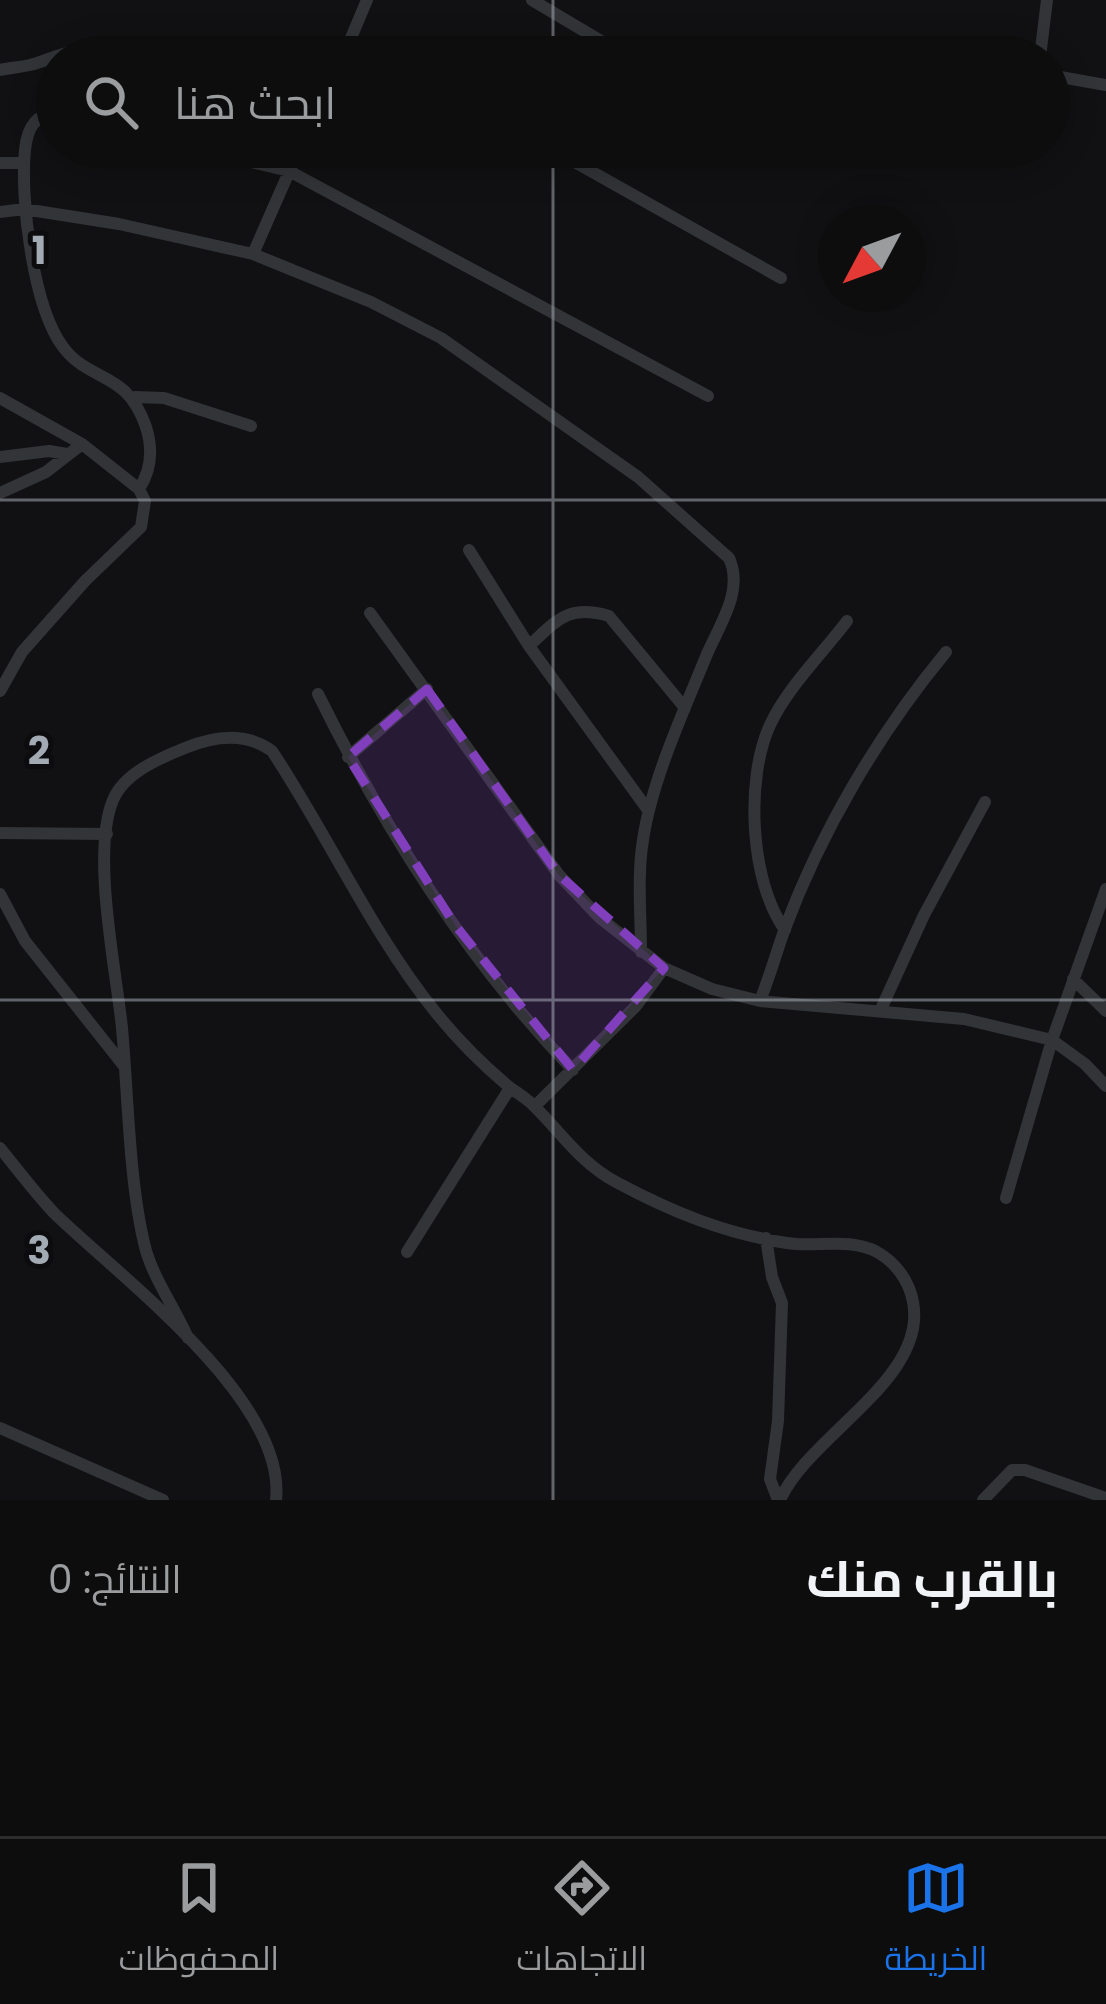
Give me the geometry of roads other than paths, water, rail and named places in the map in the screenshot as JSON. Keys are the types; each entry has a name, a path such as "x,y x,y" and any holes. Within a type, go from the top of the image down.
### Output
{"street":[{"path":"352,36 367,0"},
{"path":"532,0 593,36"},
{"path":"1043,36 1047,0"},
{"path":"0,70 36,64"},
{"path":"1070,79 1106,85"},
{"path":"36,120 28,130 24,209 47,314 63,347 135,397 164,398 251,426"},
{"path":"0,163 24,163"},
{"path":"276,168 708,396"},
{"path":"253,254 290,168"},
{"path":"587,168 781,278"},
{"path":"0,212 24,209 119,224 253,254 371,302 441,338 638,477 729,558 734,591 648,811 641,863 641,952"},
{"path":"135,397 151,442 151,462 139,489"},
{"path":"0,398 82,445 139,489 145,501 141,527 22,652 0,691"},
{"path":"0,493 46,472 82,445"},
{"path":"0,457 49,451 67,454"},
{"path":"469,550 529,646 648,811"},
{"path":"529,646 574,611 609,616 685,708"},
{"path":"370,613 559,874 600,918 664,968 712,989 760,1001 964,1019 1052,1040 1106,1086"},
{"path":"784,930 771,912 758,866 759,764 769,727 781,706 847,621"},
{"path":"760,1001 784,930 869,758 946,652"},
{"path":"348,757 427,689"},
{"path":"318,694 373,802 454,925 533,1028 573,1070"},
{"path":"188,1338 145,1244 106,906 107,834 110,805 120,785 134,774 200,742 239,737 259,741 272,751 425,997 479,1061 535,1106 590,1167 698,1222 788,1244 854,1244 875,1250 898,1267 914,1302 910,1341 902,1359 801,1464 779,1500"},
{"path":"881,1010 924,915 985,802"},
{"path":"0,833 107,834"},
{"path":"1006,1198 1052,1040 1106,889"},
{"path":"0,894 25,941 125,1067"},
{"path":"535,1106 636,1006 664,968"},
{"path":"1072,979 1106,1011"},
{"path":"407,1252 510,1088"},
{"path":"0,1148 50,1208 188,1338 250,1411 270,1444 277,1472 276,1500"},
{"path":"766,1238 782,1303 778,1421 770,1479 779,1500"},
{"path":"0,1428 163,1500"},
{"path":"983,1500 1012,1470 1025,1470 1106,1498"}]}
